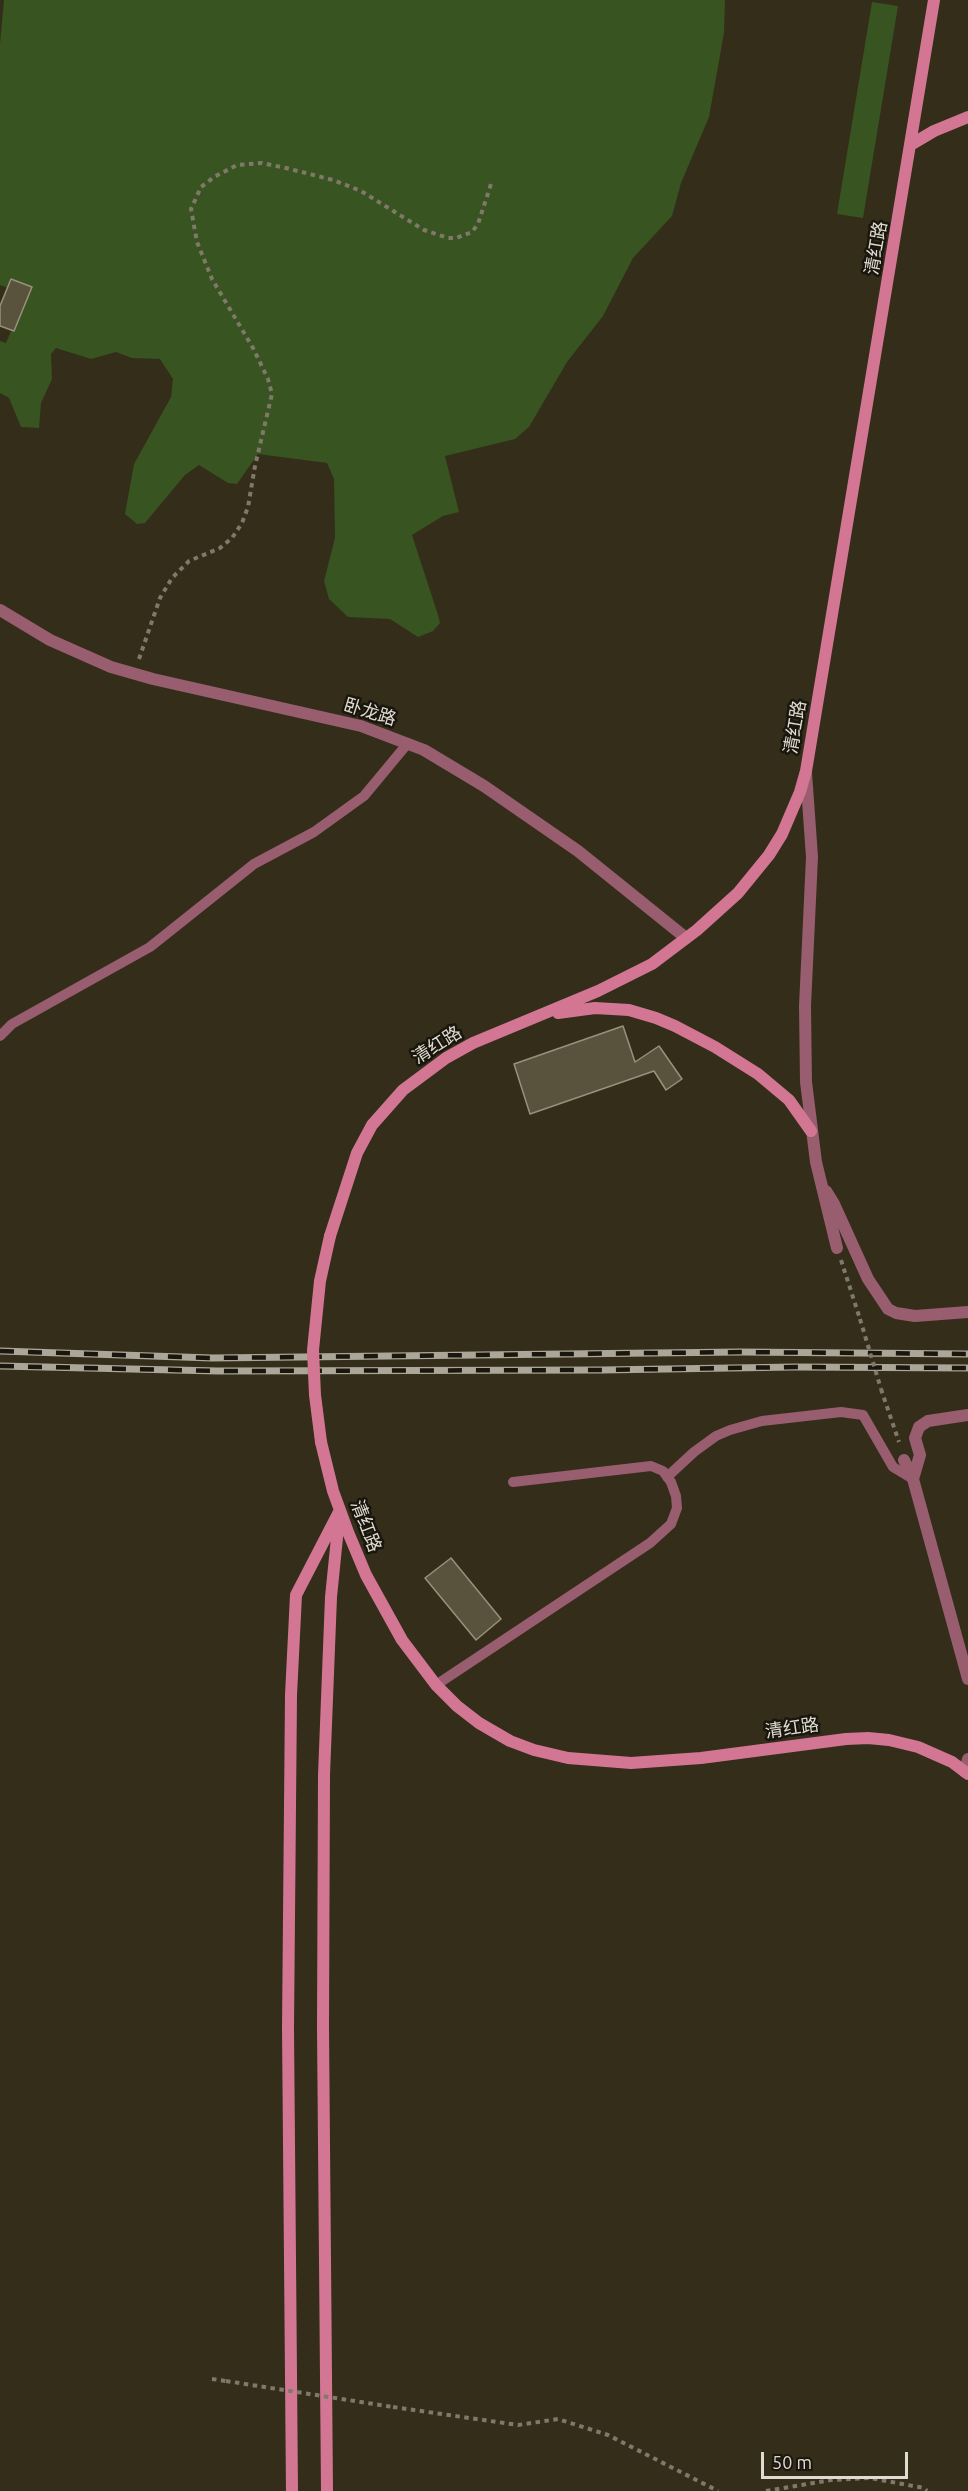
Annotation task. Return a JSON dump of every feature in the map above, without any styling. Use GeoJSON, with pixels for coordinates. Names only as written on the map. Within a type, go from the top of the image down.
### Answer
{"type":"FeatureCollection","features":[{"type":"Feature","properties":{"kind":"main road","name":"清红路"},"geometry":{"type":"LineString","coordinates":[[934,0],[912,144],[806,771],[791,816],[769,855],[738,893],[652,964],[627,978],[473,1043],[420,1076],[387,1107],[372,1125],[357,1153],[330,1236],[320,1281],[313,1350],[315,1395],[321,1442],[340,1510],[366,1575],[389,1619],[415,1659],[436,1685],[457,1706],[494,1732],[534,1750],[595,1762],[660,1762],[868,1738],[918,1747],[967,1768]]}},
{"type":"Feature","properties":{"kind":"main road"},"geometry":{"type":"LineString","coordinates":[[912,144],[934,131],[967,117]]}},
{"type":"Feature","properties":{"kind":"main road"},"geometry":{"type":"LineString","coordinates":[[527,1019],[595,1008],[629,1010],[656,1018],[715,1047],[758,1074],[789,1100],[811,1131]]}},
{"type":"Feature","properties":{"kind":"main road"},"geometry":{"type":"LineString","coordinates":[[292,2491],[288,1995],[291,1695],[296,1595],[340,1510]]}},
{"type":"Feature","properties":{"kind":"main road"},"geometry":{"type":"LineString","coordinates":[[327,2491],[323,2040],[324,1775],[331,1597],[340,1510]]}},
{"type":"Feature","properties":{"kind":"street","name":"卧龙路"},"geometry":{"type":"LineString","coordinates":[[0,610],[75,653],[132,674],[323,716],[361,726],[408,743],[445,762],[531,817],[625,887],[686,938]]}},
{"type":"Feature","properties":{"kind":"street"},"geometry":{"type":"LineString","coordinates":[[806,771],[812,857],[805,1045],[811,1131],[837,1248]]}},
{"type":"Feature","properties":{"kind":"street"},"geometry":{"type":"LineString","coordinates":[[821,1184],[834,1204],[868,1279],[888,1309],[896,1313],[915,1316],[968,1312]]}},
{"type":"Feature","properties":{"kind":"street"},"geometry":{"type":"LineString","coordinates":[[913,1479],[920,1455],[915,1438],[919,1427],[928,1420],[968,1414]]}},
{"type":"Feature","properties":{"kind":"street"},"geometry":{"type":"LineString","coordinates":[[904,1460],[913,1479],[968,1678]]}},
{"type":"Feature","properties":{"kind":"lane"},"geometry":{"type":"LineString","coordinates":[[0,1036],[12,1024],[150,947],[254,864],[314,832],[364,796],[408,743]]}},
{"type":"Feature","properties":{"kind":"lane"},"geometry":{"type":"LineString","coordinates":[[667,1477],[694,1452],[716,1436],[730,1430],[762,1421],[841,1412],[863,1415],[893,1467],[913,1479]]}},
{"type":"Feature","properties":{"kind":"lane"},"geometry":{"type":"LineString","coordinates":[[436,1685],[650,1543],[671,1524],[676,1508],[676,1496],[667,1477],[663,1471],[651,1466],[513,1482]]}},
{"type":"Feature","properties":{"kind":"path"},"geometry":{"type":"LineString","coordinates":[[132,674],[144,649],[160,598],[172,578],[189,561],[220,548],[232,538],[242,523],[248,507],[272,394],[268,379],[253,348],[212,279],[197,242],[191,209],[201,187],[237,165],[262,163],[333,180],[361,191],[424,230],[448,238],[456,238],[472,232],[478,224],[491,184]]}},
{"type":"Feature","properties":{"kind":"path"},"geometry":{"type":"LineString","coordinates":[[837,1248],[904,1460]]}},
{"type":"Feature","properties":{"kind":"path"},"geometry":{"type":"LineString","coordinates":[[212,2379],[518,2425],[558,2419],[608,2435],[718,2491]]}},
{"type":"Feature","properties":{"kind":"path"},"geometry":{"type":"LineString","coordinates":[[766,2491],[831,2480],[870,2478],[924,2488],[927,2491]]}},
{"type":"Feature","properties":{"kind":"green space"},"geometry":{"type":"Polygon","coordinates":[[[4,0],[725,0],[724,33],[709,117],[681,183],[672,216],[633,258],[603,316],[567,362],[529,427],[515,439],[445,456],[459,512],[443,516],[412,535],[440,623],[433,631],[418,637],[390,619],[348,617],[329,599],[324,581],[335,538],[334,479],[327,463],[258,454],[237,484],[228,483],[199,465],[185,475],[145,523],[137,524],[125,514],[134,464],[171,397],[173,379],[160,359],[132,358],[116,352],[91,359],[56,348],[51,354],[52,379],[41,403],[39,428],[21,427],[9,398],[0,393],[0,341],[6,343],[26,295],[0,285],[0,44],[4,0]]]}},
{"type":"Feature","properties":{"kind":"green space"},"geometry":{"type":"Polygon","coordinates":[[[872,2],[898,6],[863,218],[837,214],[872,2]]]}},
{"type":"Feature","properties":{"kind":"building"},"geometry":{"type":"Polygon","coordinates":[[[11,279],[32,287],[14,331],[0,326],[0,306],[11,279]]]}},
{"type":"Feature","properties":{"kind":"building"},"geometry":{"type":"Polygon","coordinates":[[[623,1026],[635,1062],[659,1046],[682,1079],[666,1090],[654,1071],[530,1114],[514,1064],[623,1026]]]}},
{"type":"Feature","properties":{"kind":"building"},"geometry":{"type":"Polygon","coordinates":[[[451,1558],[501,1619],[476,1640],[425,1578],[451,1558]]]}},
{"type":"Feature","properties":{"kind":"railway"},"geometry":{"type":"LineString","coordinates":[[0,1351],[212,1358],[741,1352],[968,1354]]}},
{"type":"Feature","properties":{"kind":"railway"},"geometry":{"type":"LineString","coordinates":[[0,1366],[218,1371],[968,1368]]}}]}
